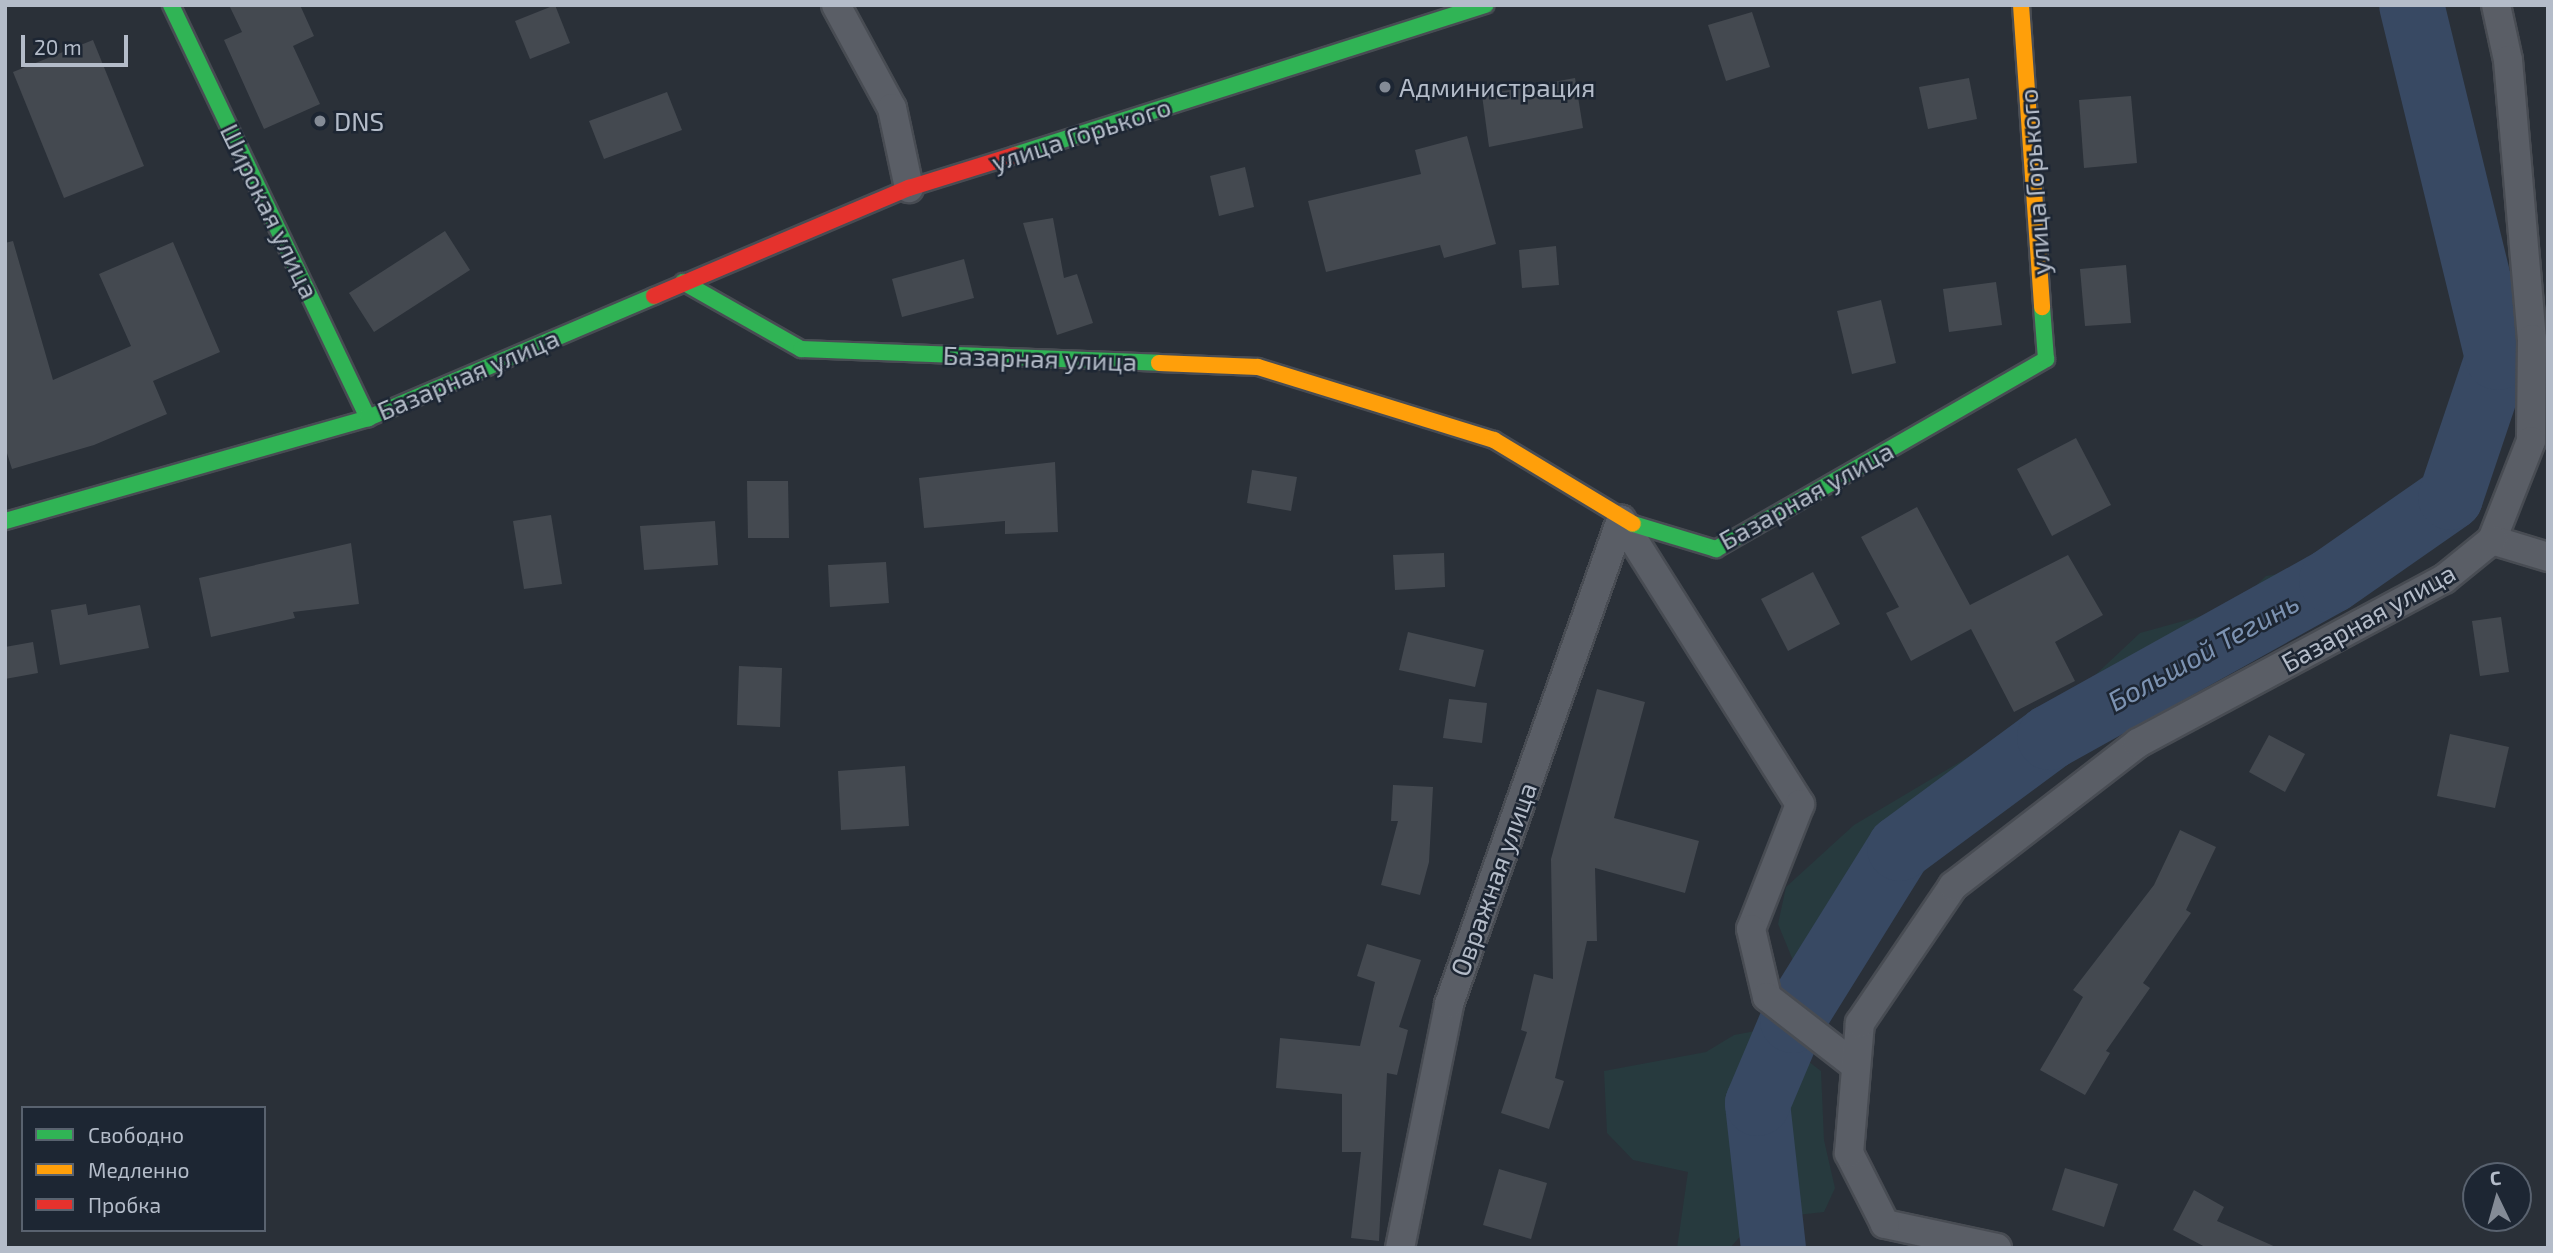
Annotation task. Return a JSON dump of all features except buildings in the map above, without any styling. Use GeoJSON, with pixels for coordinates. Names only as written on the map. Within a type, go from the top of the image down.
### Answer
{"type":"FeatureCollection","features":[{"type":"Feature","properties":{"kind":"street","name":"Широкая улица"},"geometry":{"type":"LineString","coordinates":[[171,5],[368,418]]}},
{"type":"Feature","properties":{"kind":"street"},"geometry":{"type":"LineString","coordinates":[[836,5],[892,108],[909,188]]}},
{"type":"Feature","properties":{"kind":"street","name":"улица Горького"},"geometry":{"type":"LineString","coordinates":[[683,282],[909,188],[1486,5]]}},
{"type":"Feature","properties":{"kind":"street","name":"улица Горького"},"geometry":{"type":"LineString","coordinates":[[2021,5],[2046,359]]}},
{"type":"Feature","properties":{"kind":"street"},"geometry":{"type":"LineString","coordinates":[[2496,5],[2508,60],[2532,339],[2531,441],[2492,540],[2548,557]]}},
{"type":"Feature","properties":{"kind":"street","name":"Базарная улица"},"geometry":{"type":"LineString","coordinates":[[5,521],[368,418],[683,282],[801,349],[1258,366],[1494,440],[1621,520],[1716,550],[2046,359]]}},
{"type":"Feature","properties":{"kind":"street"},"geometry":{"type":"LineString","coordinates":[[1621,520],[1800,804],[1751,929],[1767,997],[1851,1063]]}},
{"type":"Feature","properties":{"kind":"street","name":"Овражная улица"},"geometry":{"type":"LineString","coordinates":[[1400,1248],[1449,1004],[1621,520]]}},
{"type":"Feature","properties":{"kind":"street","name":"Базарная улица"},"geometry":{"type":"LineString","coordinates":[[1997,1248],[1885,1224],[1849,1153],[1851,1063],[1860,1023],[1953,886],[2138,743],[2444,579],[2492,540]]}},
{"type":"Feature","properties":{"kind":"green space"},"geometry":{"type":"Polygon","coordinates":[[[2360,544],[2407,564],[2326,617],[2163,701],[2101,745],[2047,767],[1905,880],[1866,941],[1799,975],[1778,924],[1786,887],[1854,825],[2076,693],[2140,633],[2234,607],[2266,576],[2317,568],[2360,544]]]}},
{"type":"Feature","properties":{"kind":"green space"},"geometry":{"type":"Polygon","coordinates":[[[1766,1029],[1821,1071],[1824,1140],[1835,1188],[1824,1212],[1797,1215],[1781,1190],[1730,1248],[1677,1248],[1688,1172],[1633,1160],[1607,1133],[1604,1071],[1706,1052],[1734,1035],[1766,1029]]]}},
{"type":"Feature","properties":{"kind":"waterway","name":"Большой Тегинь"},"geometry":{"type":"LineString","coordinates":[[1773,1248],[1757,1103],[1792,1020],[1899,848],[2049,737],[2331,580],[2450,497],[2497,357],[2411,5]]}},
{"type":"Feature","properties":{"kind":"traffic: fast"},"geometry":{"type":"LineString","coordinates":[[171,5],[368,418]]}},
{"type":"Feature","properties":{"kind":"traffic: fast"},"geometry":{"type":"LineString","coordinates":[[1015,155],[1486,5]]}},
{"type":"Feature","properties":{"kind":"traffic: fast"},"geometry":{"type":"LineString","coordinates":[[683,282],[801,349],[1159,363]]}},
{"type":"Feature","properties":{"kind":"traffic: fast"},"geometry":{"type":"LineString","coordinates":[[5,521],[368,418],[654,296]]}},
{"type":"Feature","properties":{"kind":"traffic: fast"},"geometry":{"type":"LineString","coordinates":[[1633,524],[1716,549],[2046,359],[2042,307]]}},
{"type":"Feature","properties":{"kind":"traffic: slow"},"geometry":{"type":"LineString","coordinates":[[2021,5],[2042,307]]}},
{"type":"Feature","properties":{"kind":"traffic: slow"},"geometry":{"type":"LineString","coordinates":[[1159,363],[1258,367],[1494,440],[1633,524]]}},
{"type":"Feature","properties":{"kind":"traffic: jam"},"geometry":{"type":"LineString","coordinates":[[654,296],[909,188],[1015,155]]}},
{"type":"Feature","properties":{"kind":"place","name":"Администрация"},"geometry":{"type":"Point","coordinates":[1385,87]}},
{"type":"Feature","properties":{"kind":"place","name":"DNS"},"geometry":{"type":"Point","coordinates":[320,121]}}]}
